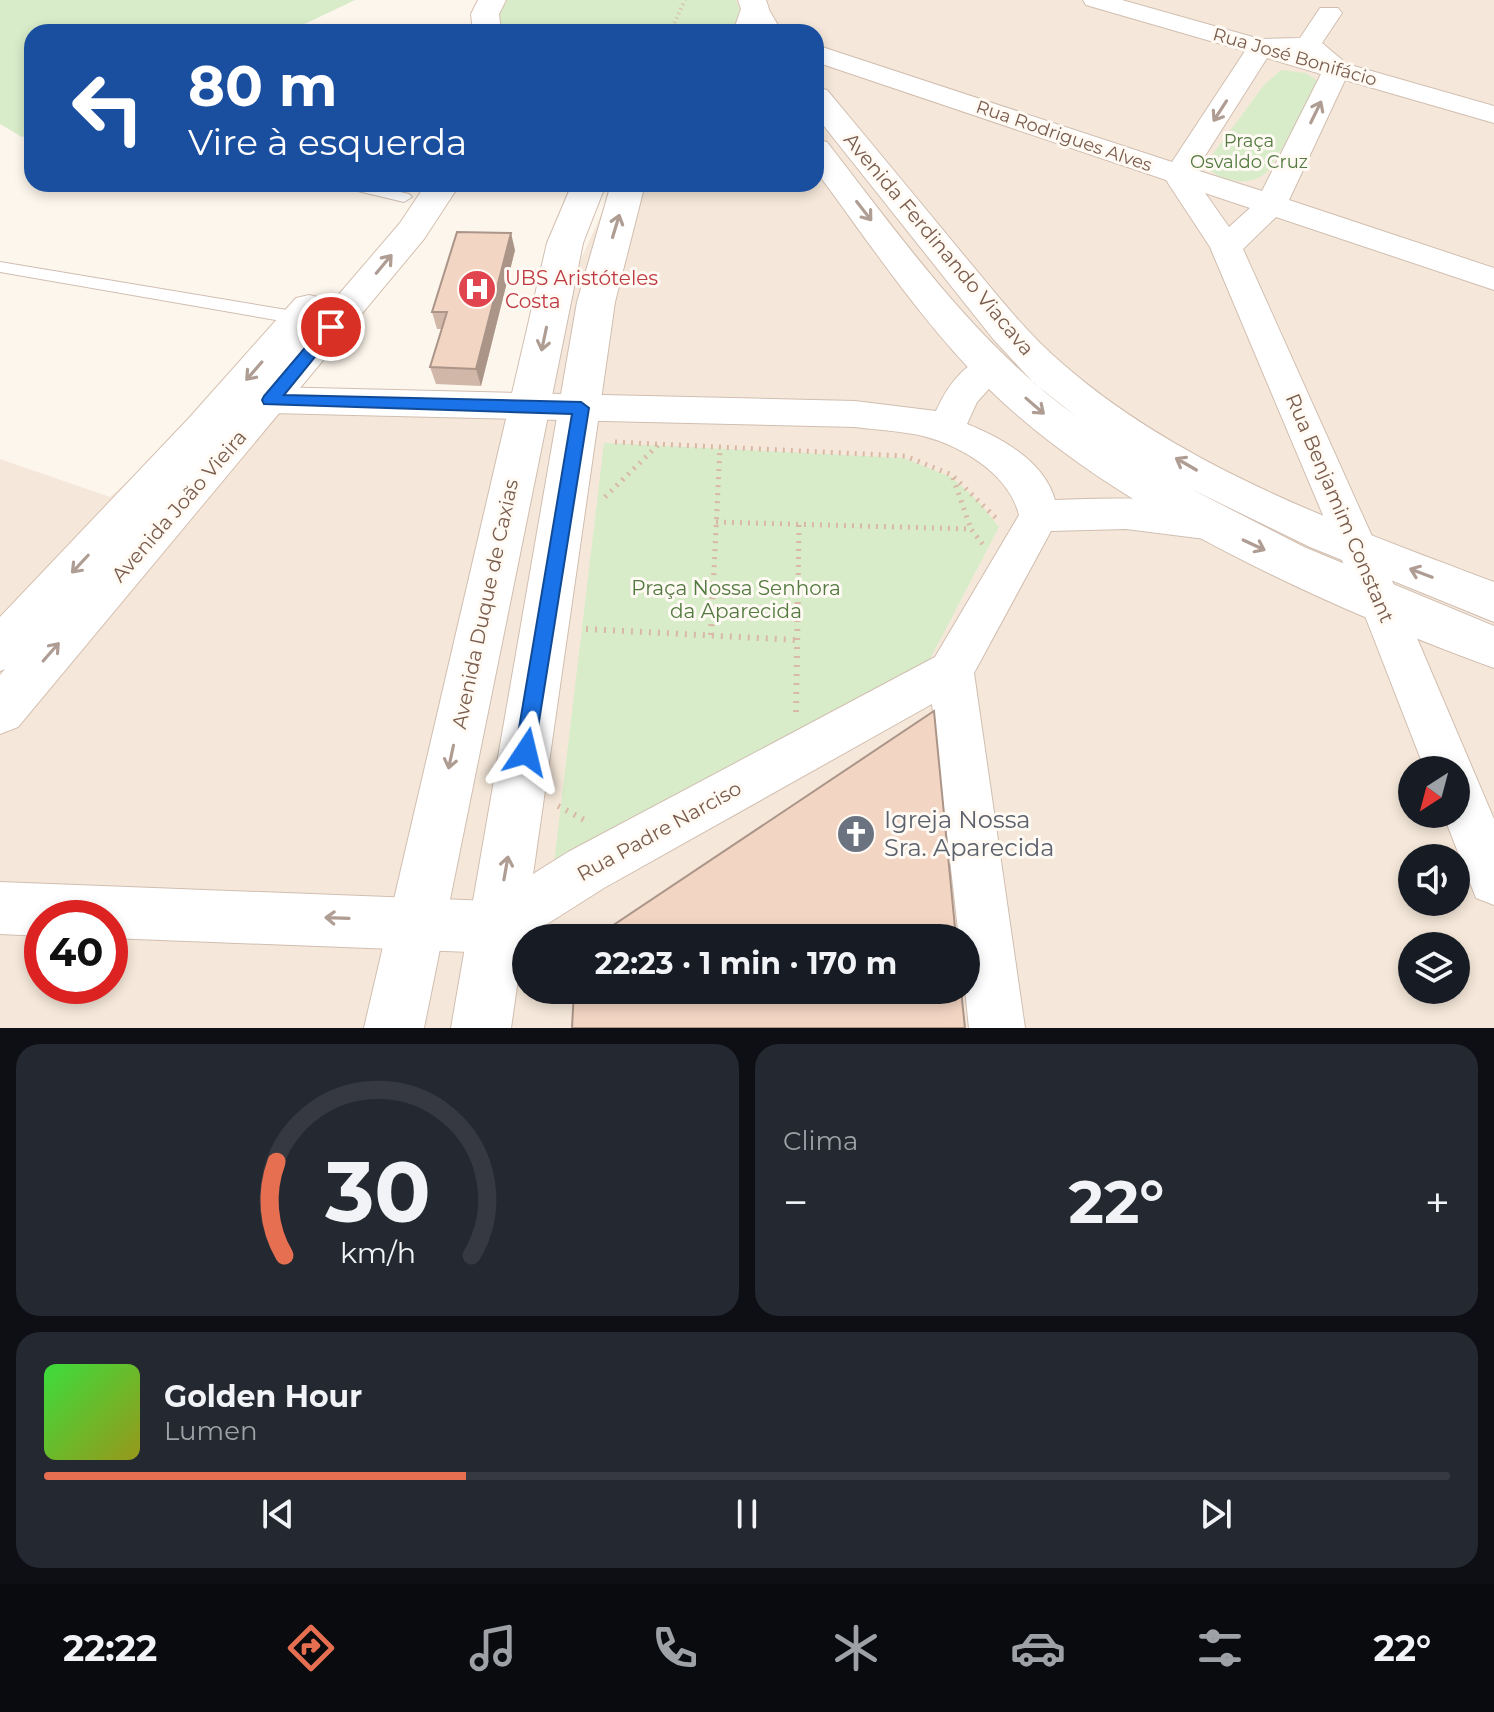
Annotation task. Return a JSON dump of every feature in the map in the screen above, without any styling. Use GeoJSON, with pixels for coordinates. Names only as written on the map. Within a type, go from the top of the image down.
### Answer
{"type":"FeatureCollection","features":[{"type":"Feature","properties":{"kind":"street"},"geometry":{"type":"LineString","coordinates":[[486,24],[485,14],[492,0]]}},
{"type":"Feature","properties":{"kind":"street","name":"Rua José Bonifácio"},"geometry":{"type":"LineString","coordinates":[[1095,0],[1494,115]]}},
{"type":"Feature","properties":{"kind":"street"},"geometry":{"type":"LineString","coordinates":[[1308,45],[1329,13]]}},
{"type":"Feature","properties":{"kind":"street"},"geometry":{"type":"LineString","coordinates":[[1178,175],[1261,47],[1308,45],[1337,69],[1271,205],[1226,247]]}},
{"type":"Feature","properties":{"kind":"street","name":"Rua Rodrigues Alves"},"geometry":{"type":"LineString","coordinates":[[824,56],[1494,279]]}},
{"type":"Feature","properties":{"kind":"street","name":"Avenida Ferdinando Viacava"},"geometry":{"type":"LineString","coordinates":[[824,106],[1014,339],[1062,385],[1132,434],[1220,484],[1358,549],[1494,602]]}},
{"type":"Feature","properties":{"kind":"street","name":"Avenida Ferdinando Viacava"},"geometry":{"type":"LineString","coordinates":[[824,159],[991,367],[1054,423],[1134,478],[1213,524],[1381,603],[1494,647]]}},
{"type":"Feature","properties":{"kind":"street","name":"Rua Benjamim Constant"},"geometry":{"type":"LineString","coordinates":[[1178,175],[1226,247],[1358,549],[1443,756]]}},
{"type":"Feature","properties":{"kind":"street","name":"Avenida João Vieira"},"geometry":{"type":"LineString","coordinates":[[0,650],[204,429],[408,192]]}},
{"type":"Feature","properties":{"kind":"street","name":"Avenida João Vieira"},"geometry":{"type":"LineString","coordinates":[[0,711],[270,400],[412,231],[438,192]]}},
{"type":"Feature","properties":{"kind":"street","name":"Avenida Duque de Caxias"},"geometry":{"type":"LineString","coordinates":[[394,1028],[565,243],[586,192]]}},
{"type":"Feature","properties":{"kind":"street"},"geometry":{"type":"LineString","coordinates":[[481,1028],[496,927],[592,425],[596,302],[626,192]]}},
{"type":"Feature","properties":{"kind":"street"},"geometry":{"type":"LineString","coordinates":[[946,429],[962,395],[991,367]]}},
{"type":"Feature","properties":{"kind":"street"},"geometry":{"type":"LineString","coordinates":[[270,400],[529,408],[592,425],[855,414],[929,423],[946,429],[1009,464],[1033,493],[951,671],[997,1028]]}},
{"type":"Feature","properties":{"kind":"street"},"geometry":{"type":"LineString","coordinates":[[1021,521],[1126,513],[1213,524]]}},
{"type":"Feature","properties":{"kind":"street","name":"Rua Padre Narciso"},"geometry":{"type":"LineString","coordinates":[[496,927],[586,870],[951,671]]}},
{"type":"Feature","properties":{"kind":"street"},"geometry":{"type":"LineString","coordinates":[[1470,821],[1494,880]]}},
{"type":"Feature","properties":{"kind":"street"},"geometry":{"type":"LineString","coordinates":[[0,908],[496,927]]}},
{"type":"Feature","properties":{"kind":"lane"},"geometry":{"type":"LineString","coordinates":[[0,267],[299,318]]}},
{"type":"Feature","properties":{"kind":"path"},"geometry":{"type":"LineString","coordinates":[[674,24],[685,0]]}},
{"type":"Feature","properties":{"kind":"path"},"geometry":{"type":"LineString","coordinates":[[592,425],[658,444],[905,456],[952,475],[979,498],[1021,521]]}},
{"type":"Feature","properties":{"kind":"path"},"geometry":{"type":"LineString","coordinates":[[604,498],[658,444]]}},
{"type":"Feature","properties":{"kind":"path"},"geometry":{"type":"LineString","coordinates":[[711,635],[720,447]]}},
{"type":"Feature","properties":{"kind":"path"},"geometry":{"type":"LineString","coordinates":[[952,475],[971,529],[989,552]]}},
{"type":"Feature","properties":{"kind":"path"},"geometry":{"type":"LineString","coordinates":[[716,522],[971,529]]}},
{"type":"Feature","properties":{"kind":"path"},"geometry":{"type":"LineString","coordinates":[[796,717],[799,525]]}},
{"type":"Feature","properties":{"kind":"path"},"geometry":{"type":"LineString","coordinates":[[579,629],[797,640]]}},
{"type":"Feature","properties":{"kind":"path"},"geometry":{"type":"LineString","coordinates":[[555,820],[558,790]]}},
{"type":"Feature","properties":{"kind":"shaded area"},"geometry":{"type":"Polygon","coordinates":[[[699,0],[1494,0],[1494,1028],[0,1028],[0,459],[110,497],[206,413],[513,409],[611,192],[824,192],[824,24],[688,24],[699,0]]]}},
{"type":"Feature","properties":{"kind":"green space"},"geometry":{"type":"Polygon","coordinates":[[[0,0],[355,0],[305,24],[24,24],[24,137],[0,124],[0,0]]]}},
{"type":"Feature","properties":{"kind":"green space"},"geometry":{"type":"Polygon","coordinates":[[[507,0],[736,0],[740,10],[736,24],[500,24],[499,14],[507,0]]]}},
{"type":"Feature","properties":{"kind":"green space","name":"Praça Osvaldo Cruz"},"geometry":{"type":"Polygon","coordinates":[[[1281,70],[1306,73],[1321,83],[1269,170],[1247,181],[1231,180],[1215,174],[1208,169],[1210,158],[1264,85],[1281,70]]]}},
{"type":"Feature","properties":{"kind":"green space","name":"Praça Nossa Senhora da Aparecida"},"geometry":{"type":"Polygon","coordinates":[[[604,443],[904,458],[951,477],[977,500],[999,527],[928,663],[552,880],[604,443]]]}},
{"type":"Feature","properties":{"kind":"building","name":"UBS Aristóteles Costa"},"geometry":{"type":"Polygon","coordinates":[[[457,232],[511,233],[476,369],[430,367],[447,312],[432,312],[457,232]]]}},
{"type":"Feature","properties":{"kind":"building","name":"Igreja Nossa Sra. Aparecida"},"geometry":{"type":"Polygon","coordinates":[[[934,711],[955,924],[615,924],[934,711]]]}},
{"type":"Feature","properties":{"kind":"building"},"geometry":{"type":"Polygon","coordinates":[[[573,1004],[962,1004],[965,1028],[572,1028],[573,1004]]]}},
{"type":"Feature","properties":{"kind":"place","name":"UBS Aristóteles Costa"},"geometry":{"type":"Point","coordinates":[477,289]}},
{"type":"Feature","properties":{"kind":"place","name":"Igreja Nossa Sra. Aparecida"},"geometry":{"type":"Point","coordinates":[856,834]}},
{"type":"Feature","properties":{"kind":"route"},"geometry":{"type":"LineString","coordinates":[[331,327],[270,400],[581,408],[526,752]]}}]}
